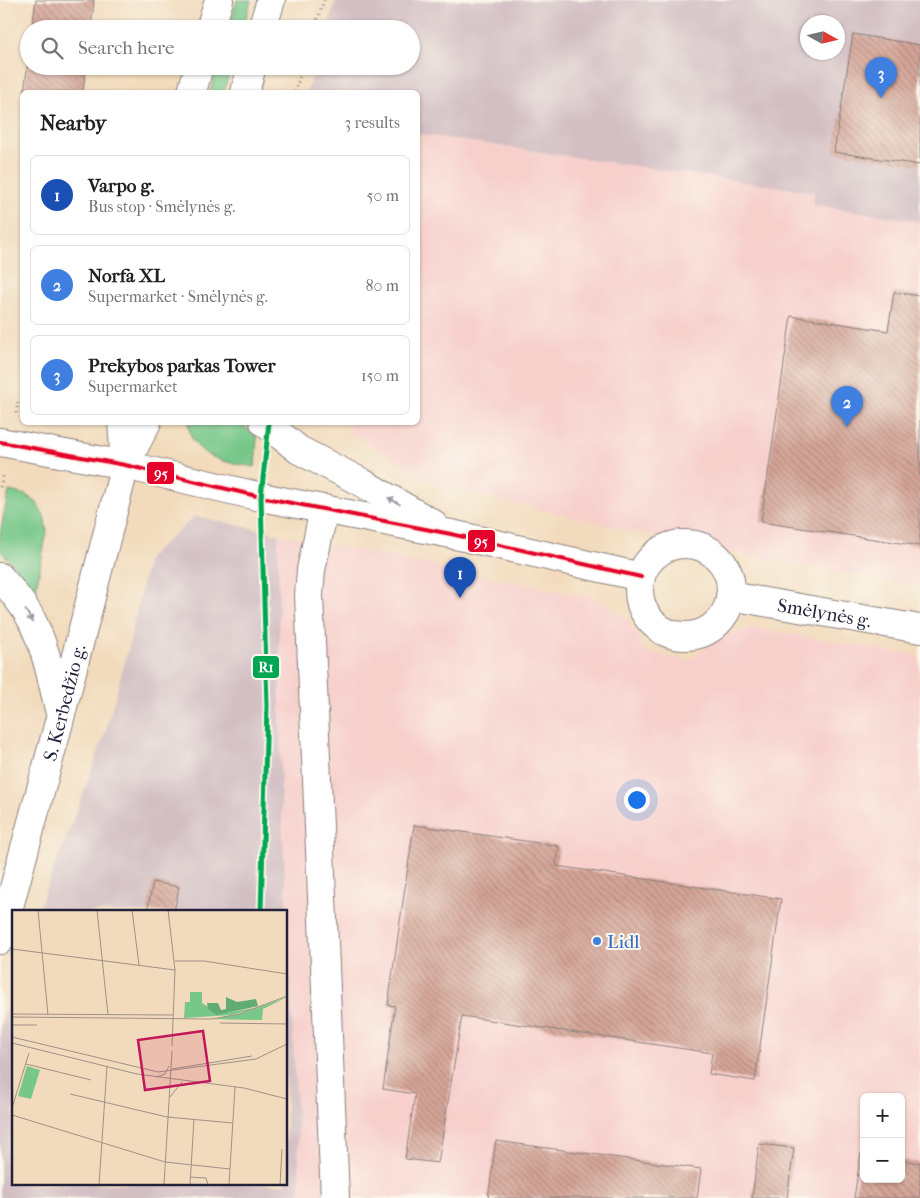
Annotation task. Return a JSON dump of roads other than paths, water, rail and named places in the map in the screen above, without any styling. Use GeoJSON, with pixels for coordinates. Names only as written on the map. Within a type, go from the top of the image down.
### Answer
{"type":"FeatureCollection","features":[{"type":"Feature","properties":{"kind":"main road"},"geometry":{"type":"LineString","coordinates":[[213,20],[219,0]]}},
{"type":"Feature","properties":{"kind":"main road"},"geometry":{"type":"LineString","coordinates":[[265,20],[271,0]]}},
{"type":"Feature","properties":{"kind":"main road"},"geometry":{"type":"LineString","coordinates":[[193,90],[197,75]]}},
{"type":"Feature","properties":{"kind":"main road"},"geometry":{"type":"LineString","coordinates":[[246,90],[250,75]]}},
{"type":"Feature","properties":{"kind":"main road","name":"S. Kerbedžio g."},"geometry":{"type":"LineString","coordinates":[[122,425],[125,465]]}},
{"type":"Feature","properties":{"kind":"main road","name":"S. Kerbedžio g."},"geometry":{"type":"LineString","coordinates":[[0,940],[125,465],[145,425]]}},
{"type":"Feature","properties":{"kind":"main road"},"geometry":{"type":"LineString","coordinates":[[268,425],[299,450],[361,482],[451,534]]}},
{"type":"Feature","properties":{"kind":"main road"},"geometry":{"type":"LineString","coordinates":[[0,442],[125,465],[261,497],[451,534],[641,577]]}},
{"type":"Feature","properties":{"kind":"main road"},"geometry":{"type":"LineString","coordinates":[[324,509],[309,595],[335,1198]]}},
{"type":"Feature","properties":{"kind":"main road"},"geometry":{"type":"LineString","coordinates":[[688,544],[706,550],[720,561],[730,584],[730,596],[726,609],[719,621],[709,630],[696,635],[682,636],[669,634],[657,627],[647,617],[641,605],[639,591],[641,577],[646,566],[654,556],[664,549],[688,544]]}},
{"type":"Feature","properties":{"kind":"main road"},"geometry":{"type":"LineString","coordinates":[[0,577],[16,595],[30,617],[42,643],[60,714]]}},
{"type":"Feature","properties":{"kind":"main road","name":"Smėlynės g."},"geometry":{"type":"LineString","coordinates":[[730,596],[920,629]]}},
{"type":"Feature","properties":{"kind":"place","name":"Prekybos parkas Tower"},"geometry":{"type":"Point","coordinates":[881,98]}},
{"type":"Feature","properties":{"kind":"place","name":"Norfa XL"},"geometry":{"type":"Point","coordinates":[847,427]}},
{"type":"Feature","properties":{"kind":"place","name":"Varpo g."},"geometry":{"type":"Point","coordinates":[460,598]}},
{"type":"Feature","properties":{"kind":"place","name":"Lidl"},"geometry":{"type":"Point","coordinates":[597,941]}}]}
